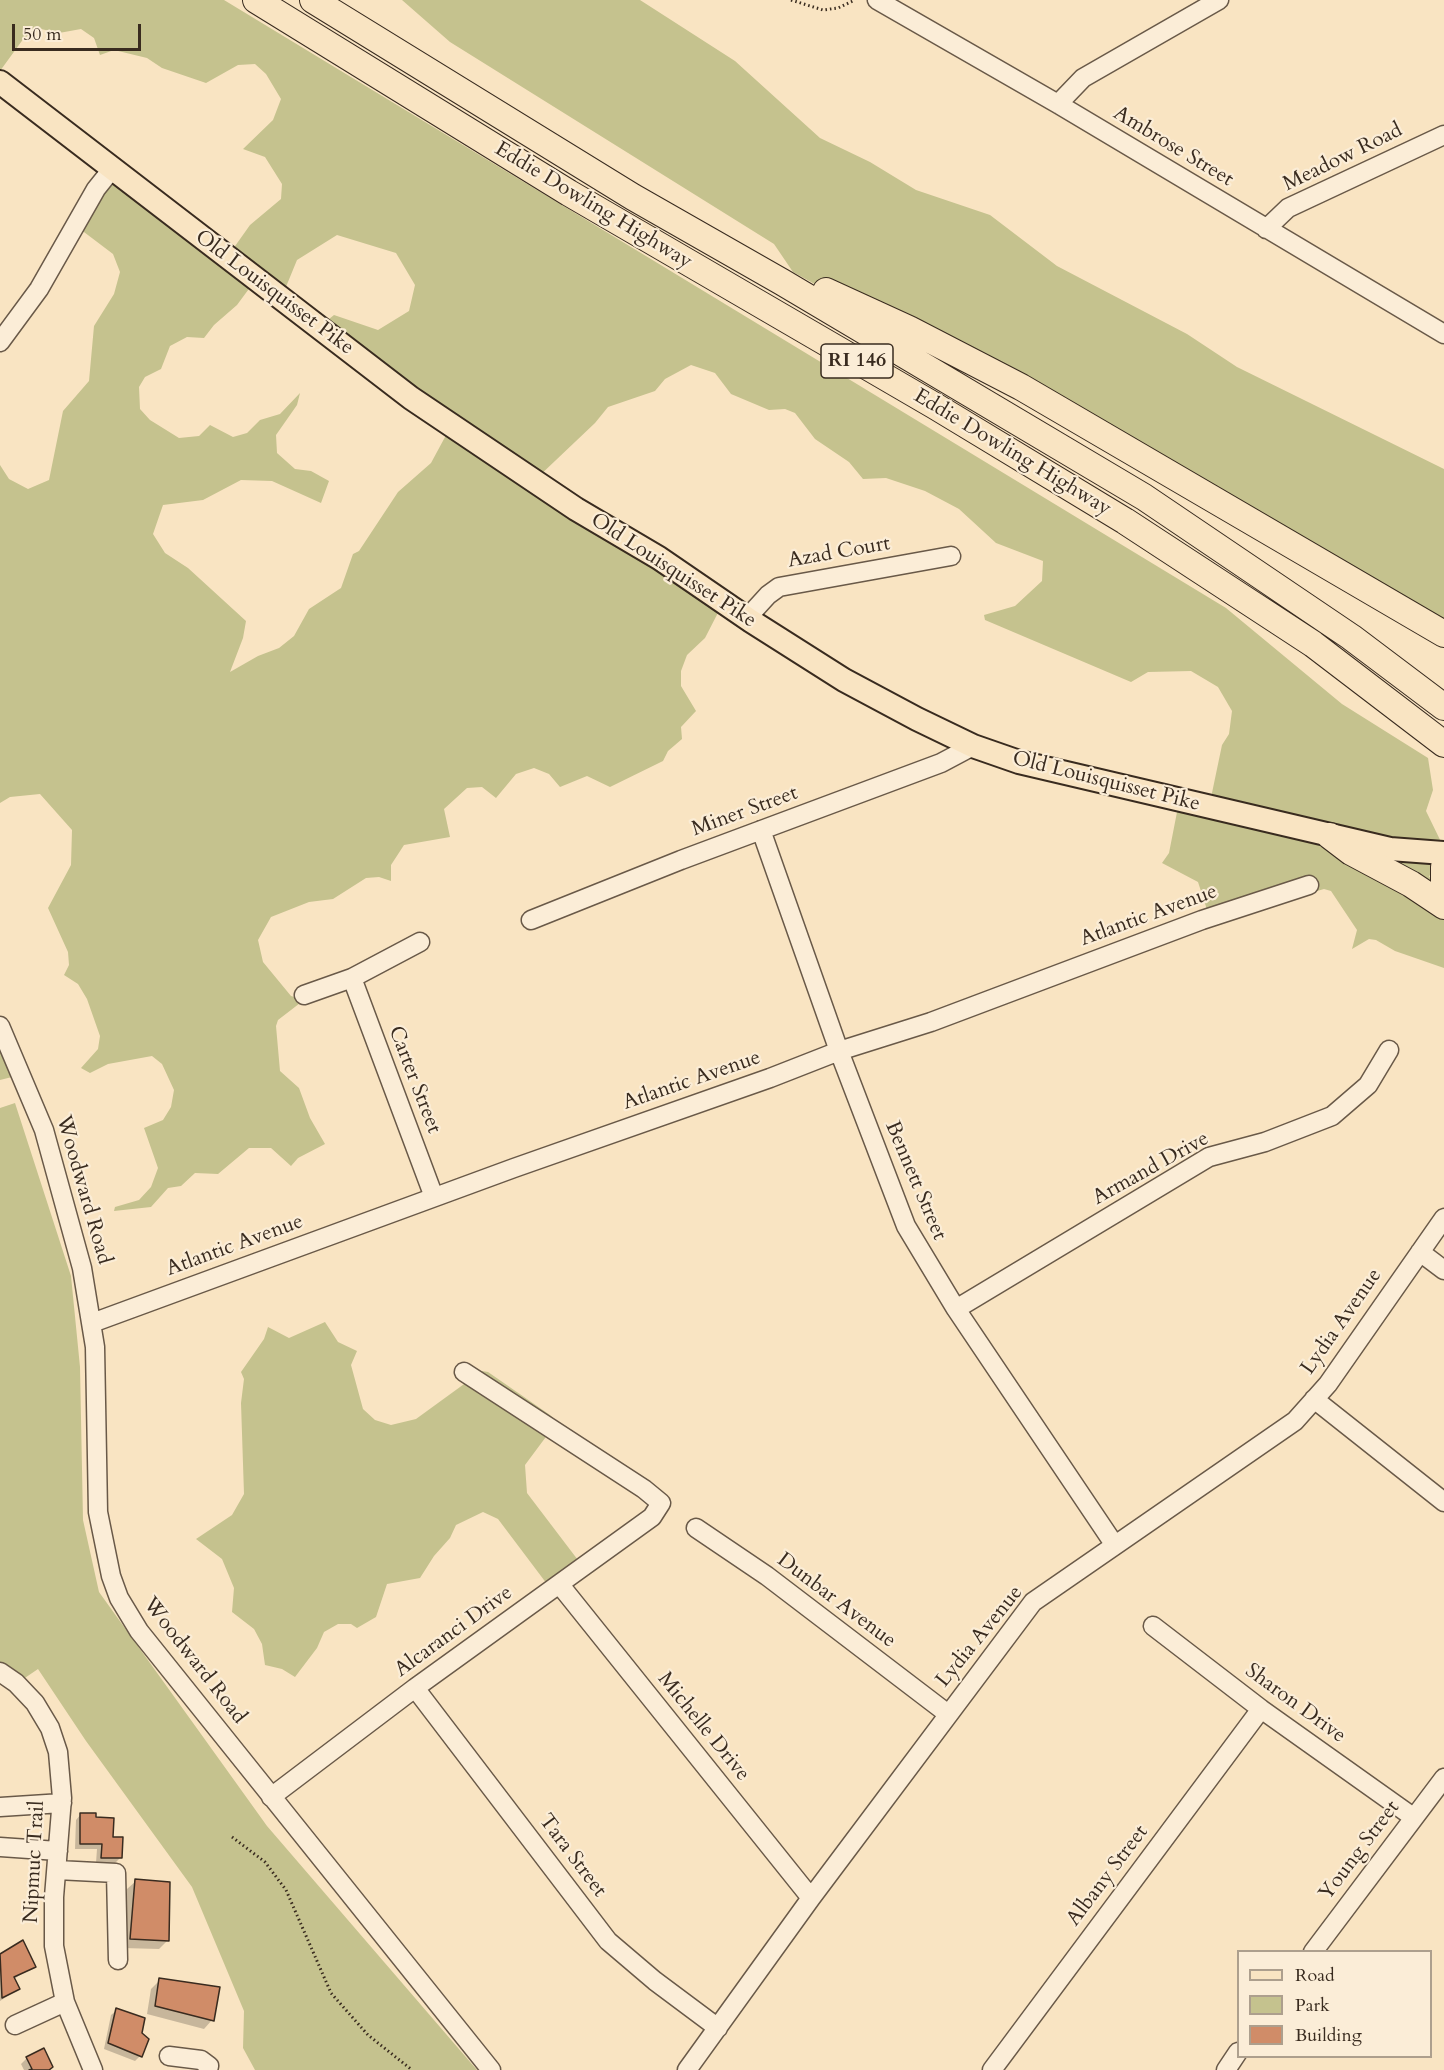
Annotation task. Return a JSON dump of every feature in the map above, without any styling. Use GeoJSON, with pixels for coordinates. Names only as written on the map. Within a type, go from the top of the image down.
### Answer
{"type":"FeatureCollection","features":[{"type":"Feature","properties":{"kind":"highway","name":"Eddie Dowling Highway"},"geometry":{"type":"LineString","coordinates":[[256,0],[568,193],[935,406],[1125,521],[1313,644],[1444,744]]}},
{"type":"Feature","properties":{"kind":"highway","name":"Eddie Dowling Highway"},"geometry":{"type":"LineString","coordinates":[[313,0],[633,197],[782,282],[1144,497],[1352,637],[1444,707]]}},
{"type":"Feature","properties":{"kind":"highway"},"geometry":{"type":"LineString","coordinates":[[633,197],[759,254],[824,290],[898,324],[1021,387],[1444,633]]}},
{"type":"Feature","properties":{"kind":"highway"},"geometry":{"type":"LineString","coordinates":[[1330,836],[1351,852],[1411,884],[1444,906]]}},
{"type":"Feature","properties":{"kind":"highway"},"geometry":{"type":"LineString","coordinates":[[1444,867],[1444,887]]}},
{"type":"Feature","properties":{"kind":"main road","name":"Old Louisquisset Pike"},"geometry":{"type":"LineString","coordinates":[[0,82],[411,398],[576,509],[659,558],[844,680],[973,746],[1019,762],[1390,849],[1444,853]]}},
{"type":"Feature","properties":{"kind":"street","name":"Ambrose Street"},"geometry":{"type":"LineString","coordinates":[[877,0],[1058,104],[1444,334]]}},
{"type":"Feature","properties":{"kind":"street"},"geometry":{"type":"LineString","coordinates":[[1058,104],[1083,78],[1219,0]]}},
{"type":"Feature","properties":{"kind":"street","name":"Meadow Road"},"geometry":{"type":"LineString","coordinates":[[1266,229],[1288,208],[1444,135]]}},
{"type":"Feature","properties":{"kind":"street"},"geometry":{"type":"LineString","coordinates":[[0,342],[39,289],[96,189],[112,169]]}},
{"type":"Feature","properties":{"kind":"street","name":"Azad Court"},"geometry":{"type":"LineString","coordinates":[[747,618],[779,587],[951,556]]}},
{"type":"Feature","properties":{"kind":"street","name":"Miner Street"},"geometry":{"type":"LineString","coordinates":[[531,920],[941,763],[973,746]]}},
{"type":"Feature","properties":{"kind":"street","name":"Bennett Street"},"geometry":{"type":"LineString","coordinates":[[761,830],[839,1051],[906,1226],[956,1310],[1114,1544]]}},
{"type":"Feature","properties":{"kind":"street","name":"Atlantic Avenue"},"geometry":{"type":"LineString","coordinates":[[92,1323],[839,1051],[931,1022],[1106,955],[1309,885]]}},
{"type":"Feature","properties":{"kind":"street"},"geometry":{"type":"LineString","coordinates":[[304,995],[352,978],[420,942]]}},
{"type":"Feature","properties":{"kind":"street","name":"Carter Street"},"geometry":{"type":"LineString","coordinates":[[352,978],[434,1197]]}},
{"type":"Feature","properties":{"kind":"street","name":"Woodward Road"},"geometry":{"type":"LineString","coordinates":[[0,1026],[36,1107],[82,1268],[92,1323],[97,1395],[98,1512],[114,1585],[123,1606],[139,1631],[491,2070]]}},
{"type":"Feature","properties":{"kind":"street","name":"Armand Drive"},"geometry":{"type":"LineString","coordinates":[[956,1310],[1209,1157],[1265,1142],[1332,1116],[1368,1086],[1389,1050]]}},
{"type":"Feature","properties":{"kind":"street","name":"Lydia Avenue"},"geometry":{"type":"LineString","coordinates":[[687,2070],[811,1898],[1034,1602],[1114,1544],[1275,1436],[1295,1420],[1314,1399],[1444,1218]]}},
{"type":"Feature","properties":{"kind":"street"},"geometry":{"type":"LineString","coordinates":[[1420,1252],[1444,1269]]}},
{"type":"Feature","properties":{"kind":"street","name":"Alcaranci Drive"},"geometry":{"type":"LineString","coordinates":[[271,1797],[414,1688],[652,1517],[661,1503],[644,1489],[464,1372]]}},
{"type":"Feature","properties":{"kind":"street"},"geometry":{"type":"LineString","coordinates":[[1314,1399],[1444,1502]]}},
{"type":"Feature","properties":{"kind":"street","name":"Dunbar Avenue"},"geometry":{"type":"LineString","coordinates":[[696,1528],[767,1576],[948,1714]]}},
{"type":"Feature","properties":{"kind":"street","name":"Michelle Drive"},"geometry":{"type":"LineString","coordinates":[[560,1585],[811,1898]]}},
{"type":"Feature","properties":{"kind":"street","name":"Sharon Drive"},"geometry":{"type":"LineString","coordinates":[[1153,1626],[1261,1708],[1413,1817]]}},
{"type":"Feature","properties":{"kind":"street","name":"Nipmuc Trail"},"geometry":{"type":"LineString","coordinates":[[0,1672],[16,1683],[35,1703],[50,1728],[60,1768],[62,1803],[54,1946],[65,2002],[93,2070]]}},
{"type":"Feature","properties":{"kind":"street","name":"Tara Street"},"geometry":{"type":"LineString","coordinates":[[414,1688],[608,1941],[655,1982],[718,2028]]}},
{"type":"Feature","properties":{"kind":"street","name":"Albany Street"},"geometry":{"type":"LineString","coordinates":[[992,2070],[1261,1708]]}},
{"type":"Feature","properties":{"kind":"street","name":"Young Street"},"geometry":{"type":"LineString","coordinates":[[1314,1950],[1444,1778]]}},
{"type":"Feature","properties":{"kind":"street"},"geometry":{"type":"LineString","coordinates":[[0,1807],[62,1803]]}},
{"type":"Feature","properties":{"kind":"street"},"geometry":{"type":"LineString","coordinates":[[0,1847],[58,1851]]}},
{"type":"Feature","properties":{"kind":"street"},"geometry":{"type":"LineString","coordinates":[[57,1870],[116,1873],[118,1960]]}},
{"type":"Feature","properties":{"kind":"street"},"geometry":{"type":"LineString","coordinates":[[15,2025],[65,2002]]}},
{"type":"Feature","properties":{"kind":"street"},"geometry":{"type":"LineString","coordinates":[[1226,2070],[1237,2055]]}},
{"type":"Feature","properties":{"kind":"street"},"geometry":{"type":"LineString","coordinates":[[169,2056],[201,2060],[209,2066],[208,2070]]}},
{"type":"Feature","properties":{"kind":"path"},"geometry":{"type":"LineString","coordinates":[[791,0],[823,10],[838,8],[855,0]]}},
{"type":"Feature","properties":{"kind":"path"},"geometry":{"type":"LineString","coordinates":[[232,1837],[265,1862],[286,1890],[331,1993],[368,2035],[412,2070]]}},
{"type":"Feature","properties":{"kind":"green space"},"geometry":{"type":"Polygon","coordinates":[[[0,0],[224,0],[1226,608],[1342,704],[1428,758],[1433,790],[1426,811],[1444,848],[1444,866],[1429,876],[1444,899],[1444,968],[1395,951],[1376,940],[1369,939],[1352,949],[1357,930],[1331,891],[1324,889],[1211,922],[1198,882],[1162,863],[1169,853],[1178,807],[1208,812],[1222,745],[1229,734],[1232,711],[1218,687],[1191,671],[1148,672],[1131,682],[985,620],[984,615],[1015,606],[1042,581],[1043,561],[996,543],[959,509],[925,491],[886,478],[863,479],[849,462],[815,439],[795,413],[785,409],[769,410],[731,394],[715,373],[691,365],[665,379],[655,391],[608,407],[595,423],[536,479],[723,603],[705,638],[687,655],[681,671],[681,686],[696,711],[681,727],[682,739],[668,751],[663,761],[610,787],[587,776],[560,787],[549,774],[534,768],[516,774],[496,798],[482,787],[467,788],[444,809],[450,837],[404,845],[391,865],[391,881],[379,877],[366,878],[333,899],[309,902],[271,917],[258,940],[263,962],[291,996],[304,1000],[278,1020],[276,1026],[280,1071],[299,1088],[310,1118],[325,1144],[298,1158],[291,1166],[271,1148],[249,1148],[218,1174],[195,1173],[181,1186],[168,1188],[151,1207],[114,1211],[115,1207],[139,1200],[151,1187],[158,1168],[144,1128],[163,1120],[171,1107],[174,1090],[162,1064],[152,1056],[108,1064],[90,1073],[81,1068],[98,1049],[100,1036],[87,999],[78,984],[64,975],[69,965],[68,952],[48,908],[71,865],[72,830],[40,794],[10,797],[0,803],[0,465],[9,479],[28,489],[49,480],[63,411],[89,381],[94,326],[114,294],[120,272],[113,254],[80,229],[108,174],[228,256],[250,225],[281,199],[282,184],[265,157],[243,149],[273,120],[281,99],[266,74],[255,64],[238,65],[206,83],[162,68],[147,58],[114,50],[100,55],[94,38],[81,29],[59,33],[41,29],[24,38],[0,71],[0,0]],[[337,235],[297,260],[281,299],[254,282],[237,305],[214,325],[204,338],[187,337],[170,346],[161,369],[145,377],[139,387],[140,409],[150,420],[179,438],[199,436],[210,425],[233,437],[247,433],[260,420],[280,414],[300,393],[297,405],[276,435],[277,453],[295,469],[311,471],[329,481],[321,503],[272,481],[241,480],[203,500],[163,505],[153,534],[165,553],[188,568],[246,621],[243,638],[230,672],[258,656],[279,648],[294,636],[309,609],[341,588],[353,554],[359,551],[398,492],[431,463],[451,426],[319,327],[334,315],[378,330],[409,311],[415,285],[396,253],[337,235]]]}},
{"type":"Feature","properties":{"kind":"green space"},"geometry":{"type":"Polygon","coordinates":[[[402,0],[640,0],[735,61],[820,138],[870,162],[916,190],[990,215],[1057,266],[1187,334],[1237,367],[1444,469],[1444,633],[793,272],[774,244],[450,42],[402,0]]]}},
{"type":"Feature","properties":{"kind":"green space"},"geometry":{"type":"Polygon","coordinates":[[[0,1021],[20,1075],[0,1080],[0,1021]]]}},
{"type":"Feature","properties":{"kind":"green space"},"geometry":{"type":"Polygon","coordinates":[[[15,1103],[71,1276],[80,1367],[83,1520],[99,1592],[267,1826],[477,2070],[255,2070],[243,2048],[244,2011],[192,1887],[86,1741],[38,1669],[16,1684],[0,1677],[0,1108],[15,1103]]]}},
{"type":"Feature","properties":{"kind":"green space"},"geometry":{"type":"Polygon","coordinates":[[[325,1322],[338,1342],[357,1351],[351,1365],[363,1409],[375,1420],[391,1425],[416,1419],[482,1371],[488,1372],[550,1415],[557,1422],[525,1465],[527,1493],[584,1568],[553,1592],[498,1519],[483,1512],[456,1525],[450,1538],[434,1556],[420,1578],[387,1584],[376,1617],[357,1628],[351,1624],[338,1624],[324,1632],[317,1648],[295,1677],[282,1669],[265,1665],[262,1644],[254,1629],[232,1612],[234,1588],[222,1559],[196,1539],[232,1515],[244,1494],[241,1403],[244,1379],[241,1372],[264,1339],[268,1327],[289,1338],[325,1322]]]}},
{"type":"Feature","properties":{"kind":"building"},"geometry":{"type":"Polygon","coordinates":[[[80,1813],[96,1813],[96,1817],[114,1818],[113,1837],[123,1837],[122,1858],[101,1858],[102,1844],[80,1844],[80,1813]]]}},
{"type":"Feature","properties":{"kind":"building"},"geometry":{"type":"Polygon","coordinates":[[[135,1879],[170,1882],[169,1941],[130,1939],[135,1879]]]}},
{"type":"Feature","properties":{"kind":"building"},"geometry":{"type":"Polygon","coordinates":[[[23,1940],[36,1967],[14,1977],[20,1989],[2,1998],[0,1954],[23,1940]]]}},
{"type":"Feature","properties":{"kind":"building"},"geometry":{"type":"Polygon","coordinates":[[[159,1978],[220,1987],[214,2021],[155,2006],[159,1978]]]}},
{"type":"Feature","properties":{"kind":"building"},"geometry":{"type":"Polygon","coordinates":[[[116,2008],[145,2018],[142,2033],[149,2039],[142,2057],[108,2043],[116,2008]]]}},
{"type":"Feature","properties":{"kind":"building"},"geometry":{"type":"Polygon","coordinates":[[[44,2048],[53,2067],[49,2070],[29,2070],[32,2069],[26,2057],[44,2048]]]}}]}
